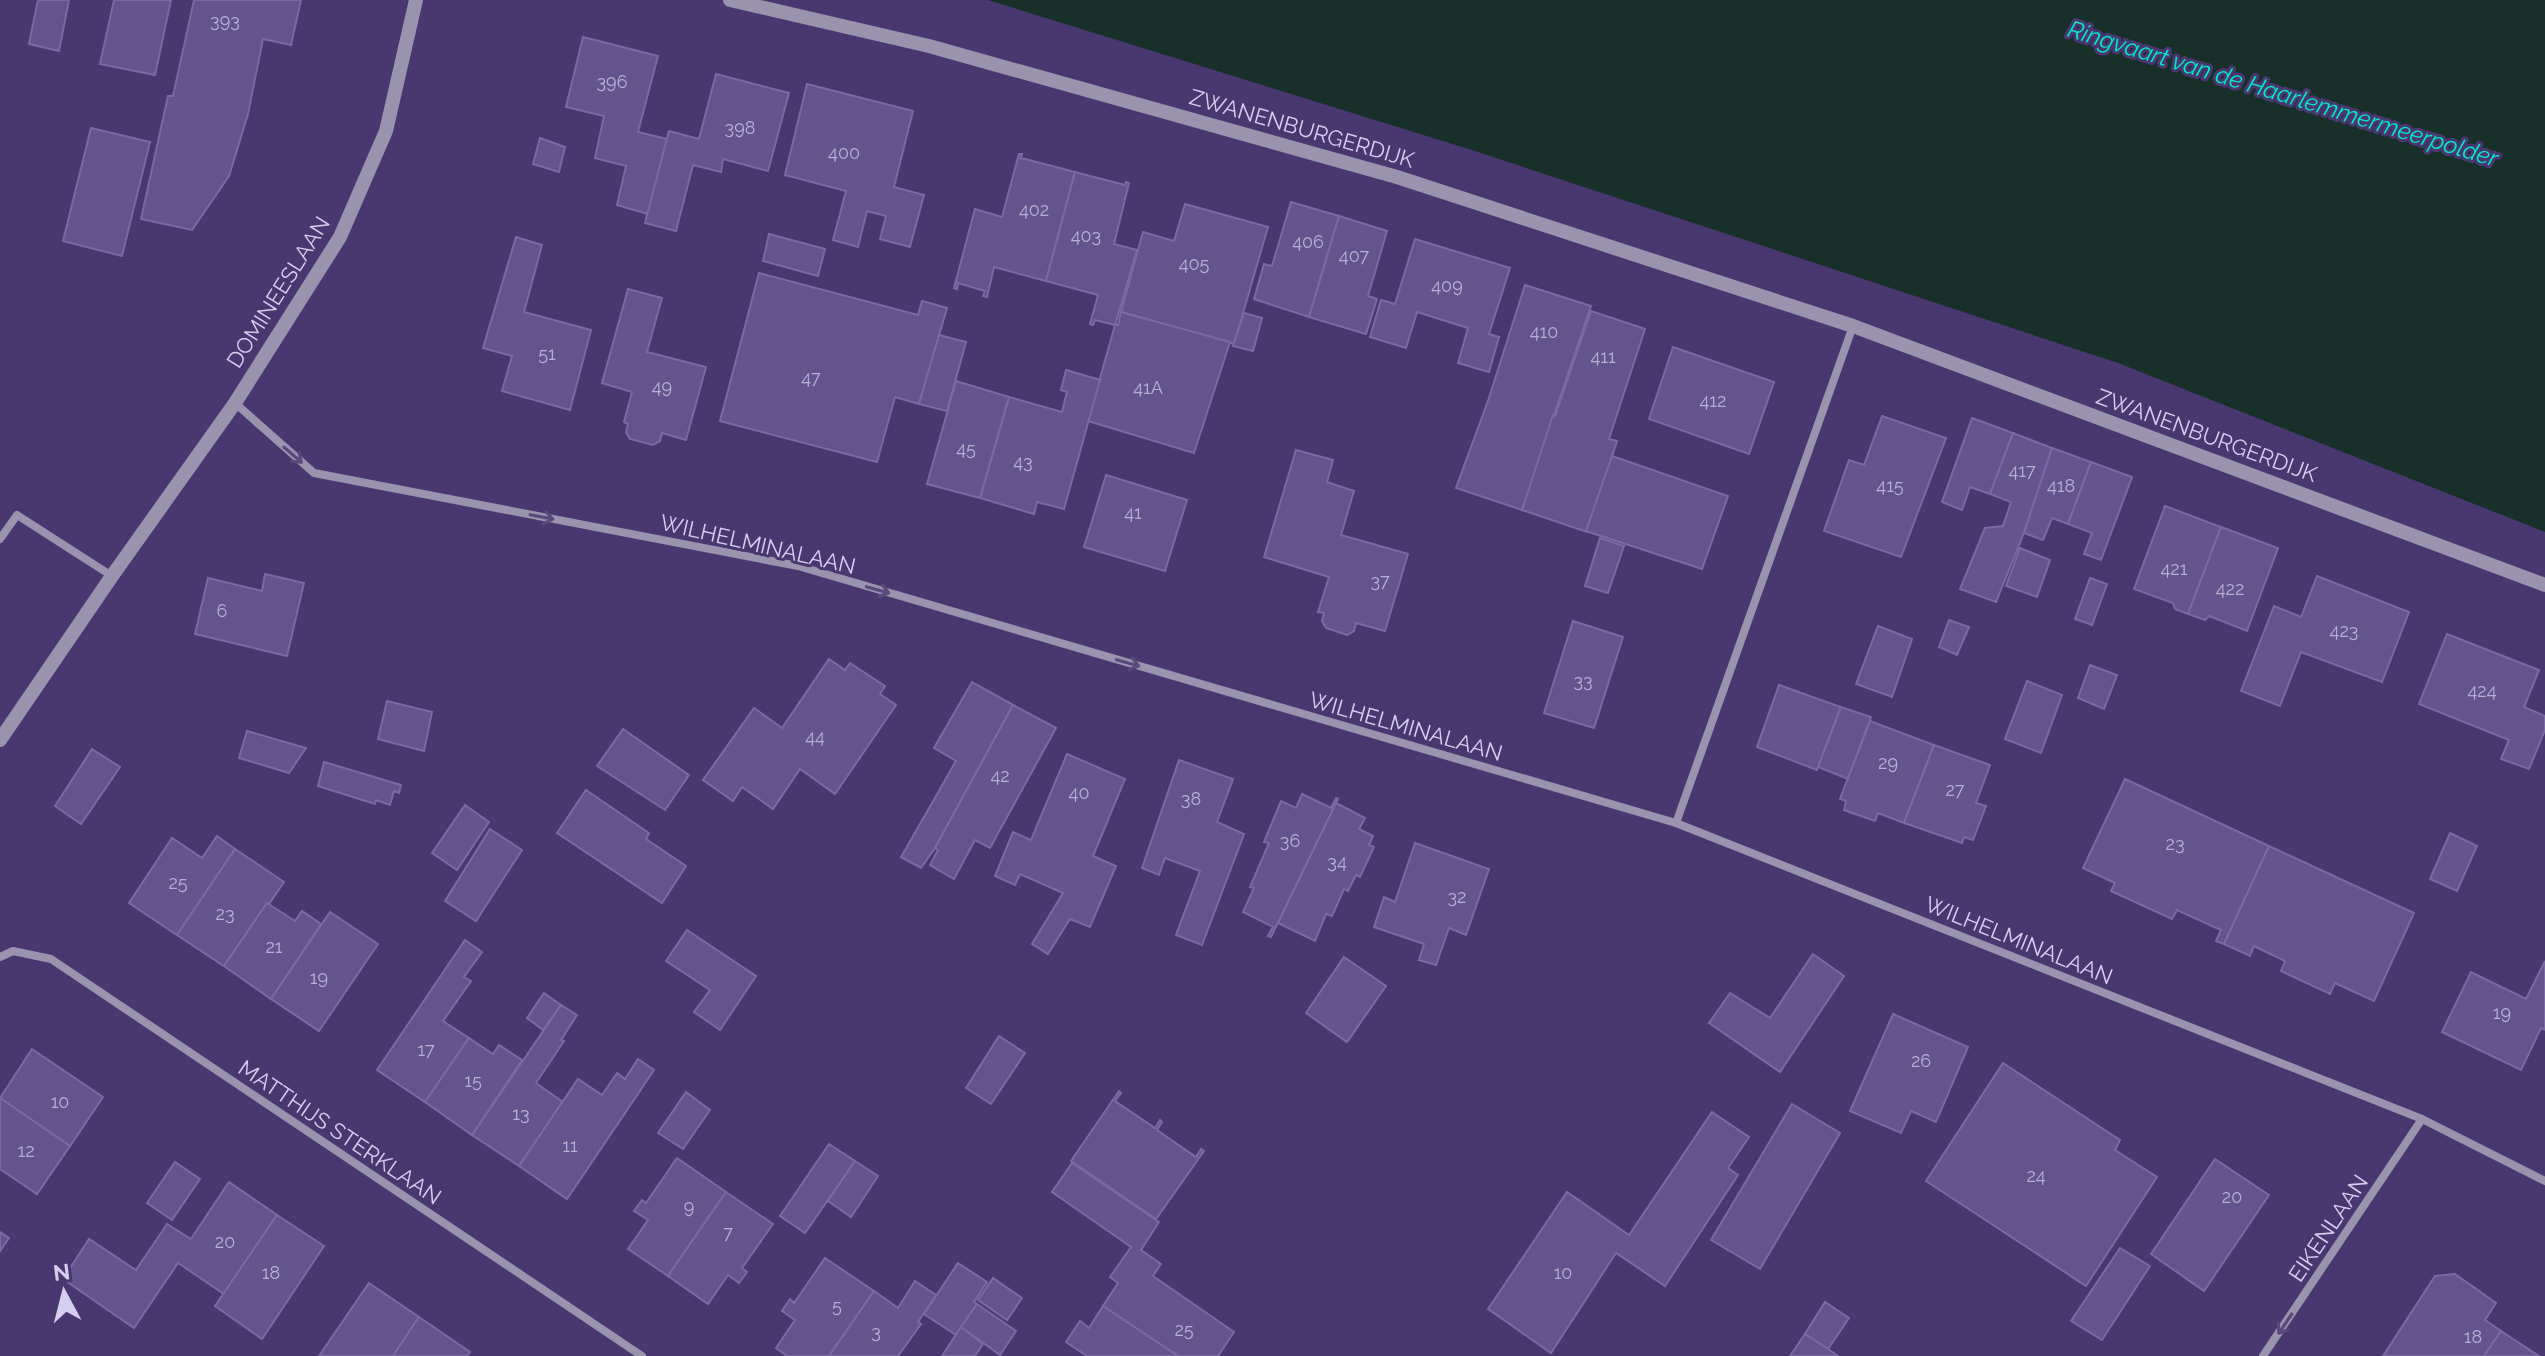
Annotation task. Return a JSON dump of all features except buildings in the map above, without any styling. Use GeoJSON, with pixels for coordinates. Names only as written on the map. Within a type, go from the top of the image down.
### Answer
{"type":"FeatureCollection","features":[{"type":"Feature","properties":{"kind":"street","name":"DOMINEESLAAN"},"geometry":{"type":"LineString","coordinates":[[0,740],[235,403],[340,237],[386,131],[416,0]]}},
{"type":"Feature","properties":{"kind":"street","name":"ZWANENBURGERDIJK"},"geometry":{"type":"LineString","coordinates":[[730,0],[929,46],[1397,177],[1853,326],[2545,585]]}},
{"type":"Feature","properties":{"kind":"street"},"geometry":{"type":"LineString","coordinates":[[1676,823],[1853,326]]}},
{"type":"Feature","properties":{"kind":"street","name":"WILHELMINALAAN"},"geometry":{"type":"LineString","coordinates":[[235,403],[314,473],[798,566],[1676,823],[2422,1119],[2545,1181]]}},
{"type":"Feature","properties":{"kind":"street"},"geometry":{"type":"LineString","coordinates":[[0,539],[17,515],[112,576]]}},
{"type":"Feature","properties":{"kind":"street","name":"MATTHIJS STERKLAAN"},"geometry":{"type":"LineString","coordinates":[[0,957],[13,951],[51,959],[642,1356]]}},
{"type":"Feature","properties":{"kind":"street","name":"EIKENLAAN"},"geometry":{"type":"LineString","coordinates":[[2263,1356],[2422,1119]]}},
{"type":"Feature","properties":{"kind":"water","name":"Ringvaart van de Haarlemmermeerpolder"},"geometry":{"type":"Polygon","coordinates":[[[988,0],[2545,0],[2545,532],[2118,363],[1475,151],[988,0]]]}}]}
